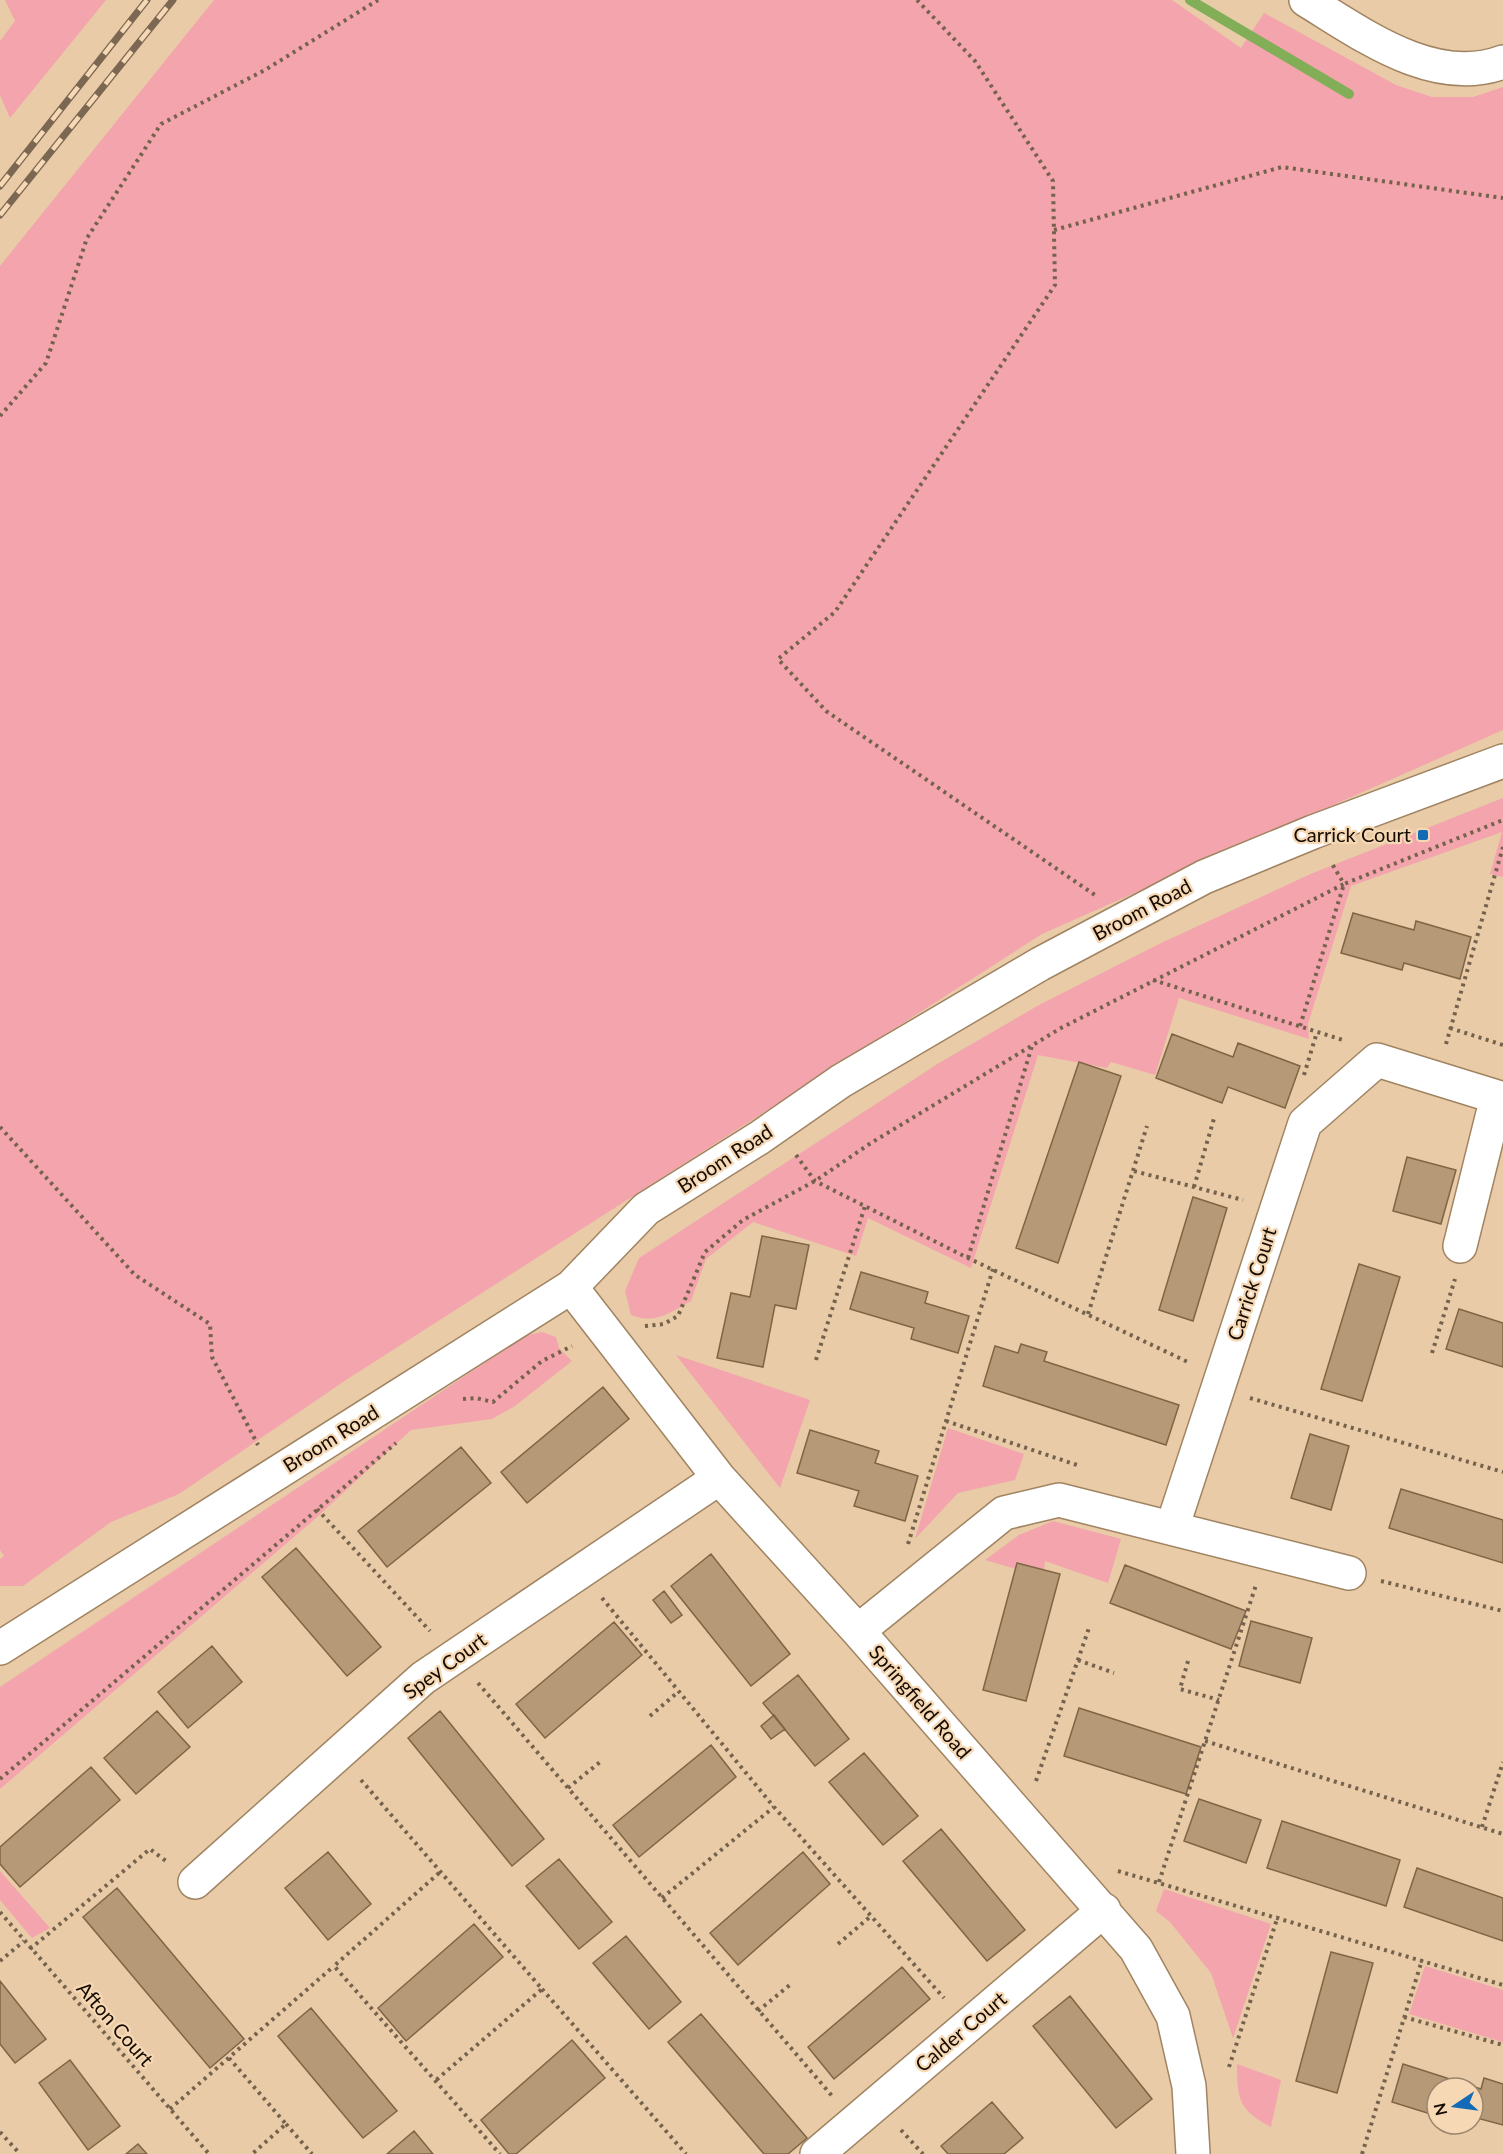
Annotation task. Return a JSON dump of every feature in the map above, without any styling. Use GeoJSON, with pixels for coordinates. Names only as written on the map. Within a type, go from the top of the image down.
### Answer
{"type":"FeatureCollection","features":[{"type":"Feature","properties":{"kind":"street"},"geometry":{"type":"LineString","coordinates":[[1306,0],[1392,52],[1458,69],[1503,62]]}},
{"type":"Feature","properties":{"kind":"street","name":"Broom Road"},"geometry":{"type":"LineString","coordinates":[[0,1648],[570,1287],[646,1209],[759,1138],[841,1081],[1040,964],[1204,877],[1313,832],[1503,761]]}},
{"type":"Feature","properties":{"kind":"street","name":"Carrick Court"},"geometry":{"type":"LineString","coordinates":[[1172,1528],[1305,1123],[1377,1060],[1497,1097],[1460,1246]]}},
{"type":"Feature","properties":{"kind":"street","name":"Springfield Road"},"geometry":{"type":"LineString","coordinates":[[570,1287],[719,1478],[858,1631],[1136,1949],[1173,2016],[1190,2086],[1197,2153]]}},
{"type":"Feature","properties":{"kind":"street","name":"Spey Court"},"geometry":{"type":"LineString","coordinates":[[195,1882],[423,1678],[719,1478]]}},
{"type":"Feature","properties":{"kind":"street"},"geometry":{"type":"LineString","coordinates":[[858,1631],[1004,1513],[1059,1500],[1349,1573]]}},
{"type":"Feature","properties":{"kind":"street","name":"Calder Court"},"geometry":{"type":"LineString","coordinates":[[817,2154],[1104,1910]]}},
{"type":"Feature","properties":{"kind":"path"},"geometry":{"type":"LineString","coordinates":[[0,416],[46,363],[87,238],[160,124],[265,70],[378,0]]}},
{"type":"Feature","properties":{"kind":"path"},"geometry":{"type":"LineString","coordinates":[[917,0],[975,61],[1053,181],[1054,285],[835,612],[778,659],[826,711],[1128,917]]}},
{"type":"Feature","properties":{"kind":"path"},"geometry":{"type":"LineString","coordinates":[[1054,230],[1282,166],[1503,198]]}},
{"type":"Feature","properties":{"kind":"path"},"geometry":{"type":"LineString","coordinates":[[458,1400],[476,1398],[493,1402],[542,1361],[575,1345],[608,1335],[664,1324],[678,1316],[705,1252],[743,1220],[815,1181],[871,1143],[1032,1045],[1152,980],[1344,884],[1503,820]]}},
{"type":"Feature","properties":{"kind":"path"},"geometry":{"type":"LineString","coordinates":[[1300,1026],[1344,884],[1313,832]]}},
{"type":"Feature","properties":{"kind":"path"},"geometry":{"type":"LineString","coordinates":[[1436,1080],[1503,847]]}},
{"type":"Feature","properties":{"kind":"path"},"geometry":{"type":"LineString","coordinates":[[1152,980],[1348,1041]]}},
{"type":"Feature","properties":{"kind":"path"},"geometry":{"type":"LineString","coordinates":[[1450,1028],[1503,1045]]}},
{"type":"Feature","properties":{"kind":"path"},"geometry":{"type":"LineString","coordinates":[[1301,1084],[1317,1032]]}},
{"type":"Feature","properties":{"kind":"path"},"geometry":{"type":"LineString","coordinates":[[968,1258],[1032,1045]]}},
{"type":"Feature","properties":{"kind":"path"},"geometry":{"type":"LineString","coordinates":[[1194,1187],[1215,1115]]}},
{"type":"Feature","properties":{"kind":"path"},"geometry":{"type":"LineString","coordinates":[[1088,1314],[1147,1126]]}},
{"type":"Feature","properties":{"kind":"path"},"geometry":{"type":"LineString","coordinates":[[0,1127],[135,1275],[210,1324],[212,1357],[274,1475]]}},
{"type":"Feature","properties":{"kind":"path"},"geometry":{"type":"LineString","coordinates":[[796,1155],[815,1181],[968,1258],[1206,1370],[1218,1389],[1503,1472]]}},
{"type":"Feature","properties":{"kind":"path"},"geometry":{"type":"LineString","coordinates":[[1134,1171],[1277,1209]]}},
{"type":"Feature","properties":{"kind":"path"},"geometry":{"type":"LineString","coordinates":[[816,1360],[865,1206]]}},
{"type":"Feature","properties":{"kind":"path"},"geometry":{"type":"LineString","coordinates":[[1432,1353],[1459,1265],[1460,1246]]}},
{"type":"Feature","properties":{"kind":"path"},"geometry":{"type":"LineString","coordinates":[[907,1547],[993,1269]]}},
{"type":"Feature","properties":{"kind":"path"},"geometry":{"type":"LineString","coordinates":[[946,1421],[1086,1468]]}},
{"type":"Feature","properties":{"kind":"path"},"geometry":{"type":"LineString","coordinates":[[0,1779],[403,1437]]}},
{"type":"Feature","properties":{"kind":"path"},"geometry":{"type":"LineString","coordinates":[[317,1509],[454,1657],[855,2122]]}},
{"type":"Feature","properties":{"kind":"path"},"geometry":{"type":"LineString","coordinates":[[580,1572],[774,1807],[968,2026]]}},
{"type":"Feature","properties":{"kind":"path"},"geometry":{"type":"LineString","coordinates":[[1349,1573],[1503,1611]]}},
{"type":"Feature","properties":{"kind":"path"},"geometry":{"type":"LineString","coordinates":[[1160,1882],[1257,1581]]}},
{"type":"Feature","properties":{"kind":"path"},"geometry":{"type":"LineString","coordinates":[[1024,1819],[1089,1628]]}},
{"type":"Feature","properties":{"kind":"path"},"geometry":{"type":"LineString","coordinates":[[1078,1660],[1114,1673]]}},
{"type":"Feature","properties":{"kind":"path"},"geometry":{"type":"LineString","coordinates":[[1188,1661],[1179,1689],[1219,1700]]}},
{"type":"Feature","properties":{"kind":"path"},"geometry":{"type":"LineString","coordinates":[[650,1716],[678,1692]]}},
{"type":"Feature","properties":{"kind":"path"},"geometry":{"type":"LineString","coordinates":[[1206,1741],[1503,1834]]}},
{"type":"Feature","properties":{"kind":"path"},"geometry":{"type":"LineString","coordinates":[[568,1788],[600,1762]]}},
{"type":"Feature","properties":{"kind":"path"},"geometry":{"type":"LineString","coordinates":[[1482,1827],[1503,1762]]}},
{"type":"Feature","properties":{"kind":"path"},"geometry":{"type":"LineString","coordinates":[[359,1777],[439,1873],[686,2154]]}},
{"type":"Feature","properties":{"kind":"path"},"geometry":{"type":"LineString","coordinates":[[662,1898],[774,1807]]}},
{"type":"Feature","properties":{"kind":"path"},"geometry":{"type":"LineString","coordinates":[[30,1949],[150,1849],[195,1882]]}},
{"type":"Feature","properties":{"kind":"path"},"geometry":{"type":"LineString","coordinates":[[1118,1871],[1278,1916],[1503,1985]]}},
{"type":"Feature","properties":{"kind":"path"},"geometry":{"type":"LineString","coordinates":[[170,2109],[439,1873]]}},
{"type":"Feature","properties":{"kind":"path","name":"Afton Court"},"geometry":{"type":"LineString","coordinates":[[0,1912],[209,2154]]}},
{"type":"Feature","properties":{"kind":"path"},"geometry":{"type":"LineString","coordinates":[[838,1944],[871,1916]]}},
{"type":"Feature","properties":{"kind":"path"},"geometry":{"type":"LineString","coordinates":[[1229,2067],[1278,1916]]}},
{"type":"Feature","properties":{"kind":"path"},"geometry":{"type":"LineString","coordinates":[[0,1960],[24,1941]]}},
{"type":"Feature","properties":{"kind":"path"},"geometry":{"type":"LineString","coordinates":[[1362,2154],[1422,1960]]}},
{"type":"Feature","properties":{"kind":"path"},"geometry":{"type":"LineString","coordinates":[[334,1966],[500,2154]]}},
{"type":"Feature","properties":{"kind":"path"},"geometry":{"type":"LineString","coordinates":[[758,2010],[791,1984]]}},
{"type":"Feature","properties":{"kind":"path"},"geometry":{"type":"LineString","coordinates":[[435,2080],[542,1989]]}},
{"type":"Feature","properties":{"kind":"path"},"geometry":{"type":"LineString","coordinates":[[1404,2017],[1503,2045]]}},
{"type":"Feature","properties":{"kind":"path"},"geometry":{"type":"LineString","coordinates":[[229,2058],[312,2154]]}},
{"type":"Feature","properties":{"kind":"path"},"geometry":{"type":"LineString","coordinates":[[252,2154],[285,2124]]}},
{"type":"Feature","properties":{"kind":"path"},"geometry":{"type":"LineString","coordinates":[[0,2132],[20,2154]]}},
{"type":"Feature","properties":{"kind":"shaded area"},"geometry":{"type":"Polygon","coordinates":[[[5,0],[106,0],[10,118],[0,95],[0,41],[15,21],[5,0]]]}},
{"type":"Feature","properties":{"kind":"shaded area"},"geometry":{"type":"Polygon","coordinates":[[[214,0],[1172,0],[1241,48],[1264,13],[1396,85],[1432,97],[1473,97],[1503,87],[1503,730],[1042,934],[346,1380],[179,1494],[111,1522],[23,1586],[0,1586],[0,1559],[4,1556],[0,1550],[0,266],[214,0]]]}},
{"type":"Feature","properties":{"kind":"shaded area"},"geometry":{"type":"Polygon","coordinates":[[[1503,798],[1503,877],[1490,874],[1502,832],[1351,886],[1308,1024],[1309,1039],[1179,998],[1155,1075],[1111,1062],[1107,1068],[1038,1055],[971,1268],[868,1218],[856,1256],[753,1222],[706,1259],[691,1301],[670,1313],[655,1318],[640,1318],[631,1315],[625,1291],[639,1258],[939,1063],[1039,1005],[1159,944],[1313,873],[1503,798]]]}},
{"type":"Feature","properties":{"kind":"shaded area"},"geometry":{"type":"Polygon","coordinates":[[[542,1332],[556,1337],[559,1348],[572,1361],[515,1406],[492,1419],[411,1430],[316,1518],[0,1789],[0,1687],[514,1343],[528,1335],[542,1332]]]}},
{"type":"Feature","properties":{"kind":"shaded area"},"geometry":{"type":"Polygon","coordinates":[[[676,1355],[810,1400],[780,1488],[676,1355]]]}},
{"type":"Feature","properties":{"kind":"shaded area"},"geometry":{"type":"Polygon","coordinates":[[[948,1428],[1024,1454],[1015,1480],[958,1493],[915,1539],[948,1428]]]}},
{"type":"Feature","properties":{"kind":"shaded area"},"geometry":{"type":"Polygon","coordinates":[[[1053,1521],[1121,1539],[1108,1583],[1045,1561],[1044,1570],[1018,1563],[1016,1569],[985,1560],[1019,1535],[1053,1521]]]}},
{"type":"Feature","properties":{"kind":"shaded area"},"geometry":{"type":"Polygon","coordinates":[[[0,1871],[50,1928],[32,1938],[0,1900],[0,1871]]]}},
{"type":"Feature","properties":{"kind":"shaded area"},"geometry":{"type":"Polygon","coordinates":[[[1164,1889],[1271,1924],[1233,2038],[1211,1973],[1170,1922],[1156,1911],[1164,1889]]]}},
{"type":"Feature","properties":{"kind":"shaded area"},"geometry":{"type":"Polygon","coordinates":[[[1425,1966],[1503,1990],[1503,2042],[1409,2014],[1425,1966]]]}},
{"type":"Feature","properties":{"kind":"shaded area"},"geometry":{"type":"Polygon","coordinates":[[[1237,2064],[1281,2080],[1271,2127],[1252,2115],[1242,2103],[1239,2095],[1237,2064]]]}},
{"type":"Feature","properties":{"kind":"building"},"geometry":{"type":"Polygon","coordinates":[[[1353,913],[1414,930],[1416,921],[1471,937],[1460,979],[1404,963],[1402,970],[1341,953],[1353,913]]]}},
{"type":"Feature","properties":{"kind":"building"},"geometry":{"type":"Polygon","coordinates":[[[1172,1034],[1233,1057],[1238,1043],[1300,1066],[1285,1108],[1228,1087],[1222,1103],[1156,1078],[1172,1034]]]}},
{"type":"Feature","properties":{"kind":"building"},"geometry":{"type":"Polygon","coordinates":[[[1079,1062],[1121,1076],[1058,1263],[1016,1248],[1079,1062]]]}},
{"type":"Feature","properties":{"kind":"building"},"geometry":{"type":"Polygon","coordinates":[[[1407,1157],[1456,1170],[1441,1224],[1393,1211],[1407,1157]]]}},
{"type":"Feature","properties":{"kind":"building"},"geometry":{"type":"Polygon","coordinates":[[[1193,1197],[1227,1208],[1193,1321],[1159,1310],[1193,1197]]]}},
{"type":"Feature","properties":{"kind":"building"},"geometry":{"type":"Polygon","coordinates":[[[762,1236],[809,1245],[796,1309],[775,1305],[763,1367],[717,1358],[731,1293],[750,1297],[762,1236]]]}},
{"type":"Feature","properties":{"kind":"building"},"geometry":{"type":"Polygon","coordinates":[[[1359,1264],[1400,1277],[1362,1401],[1321,1389],[1359,1264]]]}},
{"type":"Feature","properties":{"kind":"building"},"geometry":{"type":"Polygon","coordinates":[[[861,1272],[928,1292],[925,1303],[969,1316],[958,1353],[911,1339],[914,1328],[850,1309],[861,1272]]]}},
{"type":"Feature","properties":{"kind":"building"},"geometry":{"type":"Polygon","coordinates":[[[1459,1309],[1503,1323],[1503,1367],[1446,1349],[1459,1309]]]}},
{"type":"Feature","properties":{"kind":"building"},"geometry":{"type":"Polygon","coordinates":[[[1021,1344],[1047,1352],[1044,1361],[1179,1405],[1166,1445],[983,1386],[995,1346],[1018,1353],[1021,1344]]]}},
{"type":"Feature","properties":{"kind":"building"},"geometry":{"type":"Polygon","coordinates":[[[603,1387],[629,1419],[527,1503],[501,1472],[603,1387]]]}},
{"type":"Feature","properties":{"kind":"building"},"geometry":{"type":"Polygon","coordinates":[[[810,1430],[879,1451],[875,1463],[918,1476],[905,1521],[854,1506],[859,1491],[797,1473],[810,1430]]]}},
{"type":"Feature","properties":{"kind":"building"},"geometry":{"type":"Polygon","coordinates":[[[1310,1434],[1349,1446],[1331,1510],[1291,1498],[1310,1434]]]}},
{"type":"Feature","properties":{"kind":"building"},"geometry":{"type":"Polygon","coordinates":[[[461,1447],[491,1483],[387,1567],[358,1531],[461,1447]]]}},
{"type":"Feature","properties":{"kind":"building"},"geometry":{"type":"Polygon","coordinates":[[[1401,1489],[1503,1520],[1503,1563],[1389,1528],[1401,1489]]]}},
{"type":"Feature","properties":{"kind":"building"},"geometry":{"type":"Polygon","coordinates":[[[296,1548],[381,1647],[347,1676],[262,1577],[296,1548]]]}},
{"type":"Feature","properties":{"kind":"building"},"geometry":{"type":"Polygon","coordinates":[[[711,1554],[790,1654],[751,1686],[671,1586],[711,1554]]]}},
{"type":"Feature","properties":{"kind":"building"},"geometry":{"type":"Polygon","coordinates":[[[1017,1563],[1060,1574],[1026,1701],[983,1690],[1017,1563]]]}},
{"type":"Feature","properties":{"kind":"building"},"geometry":{"type":"Polygon","coordinates":[[[1125,1565],[1246,1611],[1231,1649],[1110,1603],[1125,1565]]]}},
{"type":"Feature","properties":{"kind":"building"},"geometry":{"type":"Polygon","coordinates":[[[664,1591],[682,1615],[671,1623],[653,1600],[664,1591]]]}},
{"type":"Feature","properties":{"kind":"building"},"geometry":{"type":"Polygon","coordinates":[[[1251,1621],[1312,1638],[1300,1683],[1239,1666],[1251,1621]]]}},
{"type":"Feature","properties":{"kind":"building"},"geometry":{"type":"Polygon","coordinates":[[[614,1622],[642,1655],[545,1738],[516,1704],[614,1622]]]}},
{"type":"Feature","properties":{"kind":"building"},"geometry":{"type":"Polygon","coordinates":[[[212,1646],[242,1682],[188,1728],[158,1692],[212,1646]]]}},
{"type":"Feature","properties":{"kind":"building"},"geometry":{"type":"Polygon","coordinates":[[[798,1675],[849,1739],[815,1766],[763,1703],[798,1675]]]}},
{"type":"Feature","properties":{"kind":"building"},"geometry":{"type":"Polygon","coordinates":[[[1079,1708],[1201,1747],[1186,1794],[1064,1756],[1079,1708]]]}},
{"type":"Feature","properties":{"kind":"building"},"geometry":{"type":"Polygon","coordinates":[[[157,1711],[190,1747],[136,1794],[104,1758],[157,1711]]]}},
{"type":"Feature","properties":{"kind":"building"},"geometry":{"type":"Polygon","coordinates":[[[440,1711],[544,1839],[512,1866],[408,1738],[440,1711]]]}},
{"type":"Feature","properties":{"kind":"building"},"geometry":{"type":"Polygon","coordinates":[[[774,1715],[785,1729],[771,1739],[761,1726],[774,1715]]]}},
{"type":"Feature","properties":{"kind":"building"},"geometry":{"type":"Polygon","coordinates":[[[711,1745],[736,1777],[639,1857],[613,1825],[711,1745]]]}},
{"type":"Feature","properties":{"kind":"building"},"geometry":{"type":"Polygon","coordinates":[[[864,1753],[918,1816],[883,1845],[829,1782],[864,1753]]]}},
{"type":"Feature","properties":{"kind":"building"},"geometry":{"type":"Polygon","coordinates":[[[91,1767],[120,1800],[20,1887],[0,1864],[0,1847],[91,1767]]]}},
{"type":"Feature","properties":{"kind":"building"},"geometry":{"type":"Polygon","coordinates":[[[1199,1799],[1261,1820],[1246,1863],[1184,1841],[1199,1799]]]}},
{"type":"Feature","properties":{"kind":"building"},"geometry":{"type":"Polygon","coordinates":[[[1282,1821],[1400,1860],[1386,1906],[1267,1868],[1282,1821]]]}},
{"type":"Feature","properties":{"kind":"building"},"geometry":{"type":"Polygon","coordinates":[[[941,1829],[1025,1930],[987,1961],[903,1861],[941,1829]]]}},
{"type":"Feature","properties":{"kind":"building"},"geometry":{"type":"Polygon","coordinates":[[[328,1852],[371,1904],[328,1940],[285,1888],[328,1852]]]}},
{"type":"Feature","properties":{"kind":"building"},"geometry":{"type":"Polygon","coordinates":[[[803,1852],[830,1884],[738,1965],[710,1933],[803,1852]]]}},
{"type":"Feature","properties":{"kind":"building"},"geometry":{"type":"Polygon","coordinates":[[[559,1859],[612,1922],[579,1949],[526,1886],[559,1859]]]}},
{"type":"Feature","properties":{"kind":"building"},"geometry":{"type":"Polygon","coordinates":[[[1417,1868],[1503,1898],[1503,1941],[1404,1907],[1417,1868]]]}},
{"type":"Feature","properties":{"kind":"building"},"geometry":{"type":"Polygon","coordinates":[[[117,1888],[244,2039],[210,2068],[83,1917],[117,1888]]]}},
{"type":"Feature","properties":{"kind":"building"},"geometry":{"type":"Polygon","coordinates":[[[474,1924],[503,1957],[406,2041],[378,2008],[474,1924]]]}},
{"type":"Feature","properties":{"kind":"building"},"geometry":{"type":"Polygon","coordinates":[[[626,1936],[681,2002],[649,2029],[593,1963],[626,1936]]]}},
{"type":"Feature","properties":{"kind":"building"},"geometry":{"type":"Polygon","coordinates":[[[1331,1952],[1373,1963],[1337,2093],[1296,2081],[1331,1952]]]}},
{"type":"Feature","properties":{"kind":"building"},"geometry":{"type":"Polygon","coordinates":[[[902,1967],[930,1999],[834,2079],[808,2047],[902,1967]]]}},
{"type":"Feature","properties":{"kind":"building"},"geometry":{"type":"Polygon","coordinates":[[[0,1981],[46,2039],[15,2063],[0,2044],[0,1981]]]}},
{"type":"Feature","properties":{"kind":"building"},"geometry":{"type":"Polygon","coordinates":[[[1070,1996],[1152,2099],[1116,2128],[1033,2026],[1070,1996]]]}},
{"type":"Feature","properties":{"kind":"building"},"geometry":{"type":"Polygon","coordinates":[[[311,2008],[397,2111],[363,2138],[278,2036],[311,2008]]]}},
{"type":"Feature","properties":{"kind":"building"},"geometry":{"type":"Polygon","coordinates":[[[701,2014],[807,2138],[788,2154],[764,2154],[668,2042],[701,2014]]]}},
{"type":"Feature","properties":{"kind":"building"},"geometry":{"type":"Polygon","coordinates":[[[572,2040],[605,2078],[516,2154],[509,2154],[481,2120],[572,2040]]]}},
{"type":"Feature","properties":{"kind":"building"},"geometry":{"type":"Polygon","coordinates":[[[70,2060],[120,2126],[88,2150],[39,2083],[70,2060]]]}},
{"type":"Feature","properties":{"kind":"building"},"geometry":{"type":"Polygon","coordinates":[[[1403,2064],[1440,2076],[1425,2076],[1425,2112],[1392,2102],[1403,2064]]]}},
{"type":"Feature","properties":{"kind":"building"},"geometry":{"type":"Polygon","coordinates":[[[1485,2078],[1503,2084],[1503,2125],[1485,2120],[1485,2078]]]}},
{"type":"Feature","properties":{"kind":"building"},"geometry":{"type":"Polygon","coordinates":[[[992,2102],[1023,2138],[1004,2154],[948,2154],[941,2146],[992,2102]]]}},
{"type":"Feature","properties":{"kind":"building"},"geometry":{"type":"Polygon","coordinates":[[[414,2131],[433,2154],[387,2154],[414,2131]]]}},
{"type":"Feature","properties":{"kind":"building"},"geometry":{"type":"Polygon","coordinates":[[[138,2144],[147,2154],[126,2154],[138,2144]]]}},
{"type":"Feature","properties":{"kind":"waterway"},"geometry":{"type":"LineString","coordinates":[[1190,0],[1349,94]]}},
{"type":"Feature","properties":{"kind":"railway"},"geometry":{"type":"LineString","coordinates":[[0,186],[147,0]]}},
{"type":"Feature","properties":{"kind":"railway"},"geometry":{"type":"LineString","coordinates":[[0,215],[173,0]]}},
{"type":"Feature","properties":{"kind":"place","name":"Carrick Court"},"geometry":{"type":"Point","coordinates":[1423,835]}}]}
